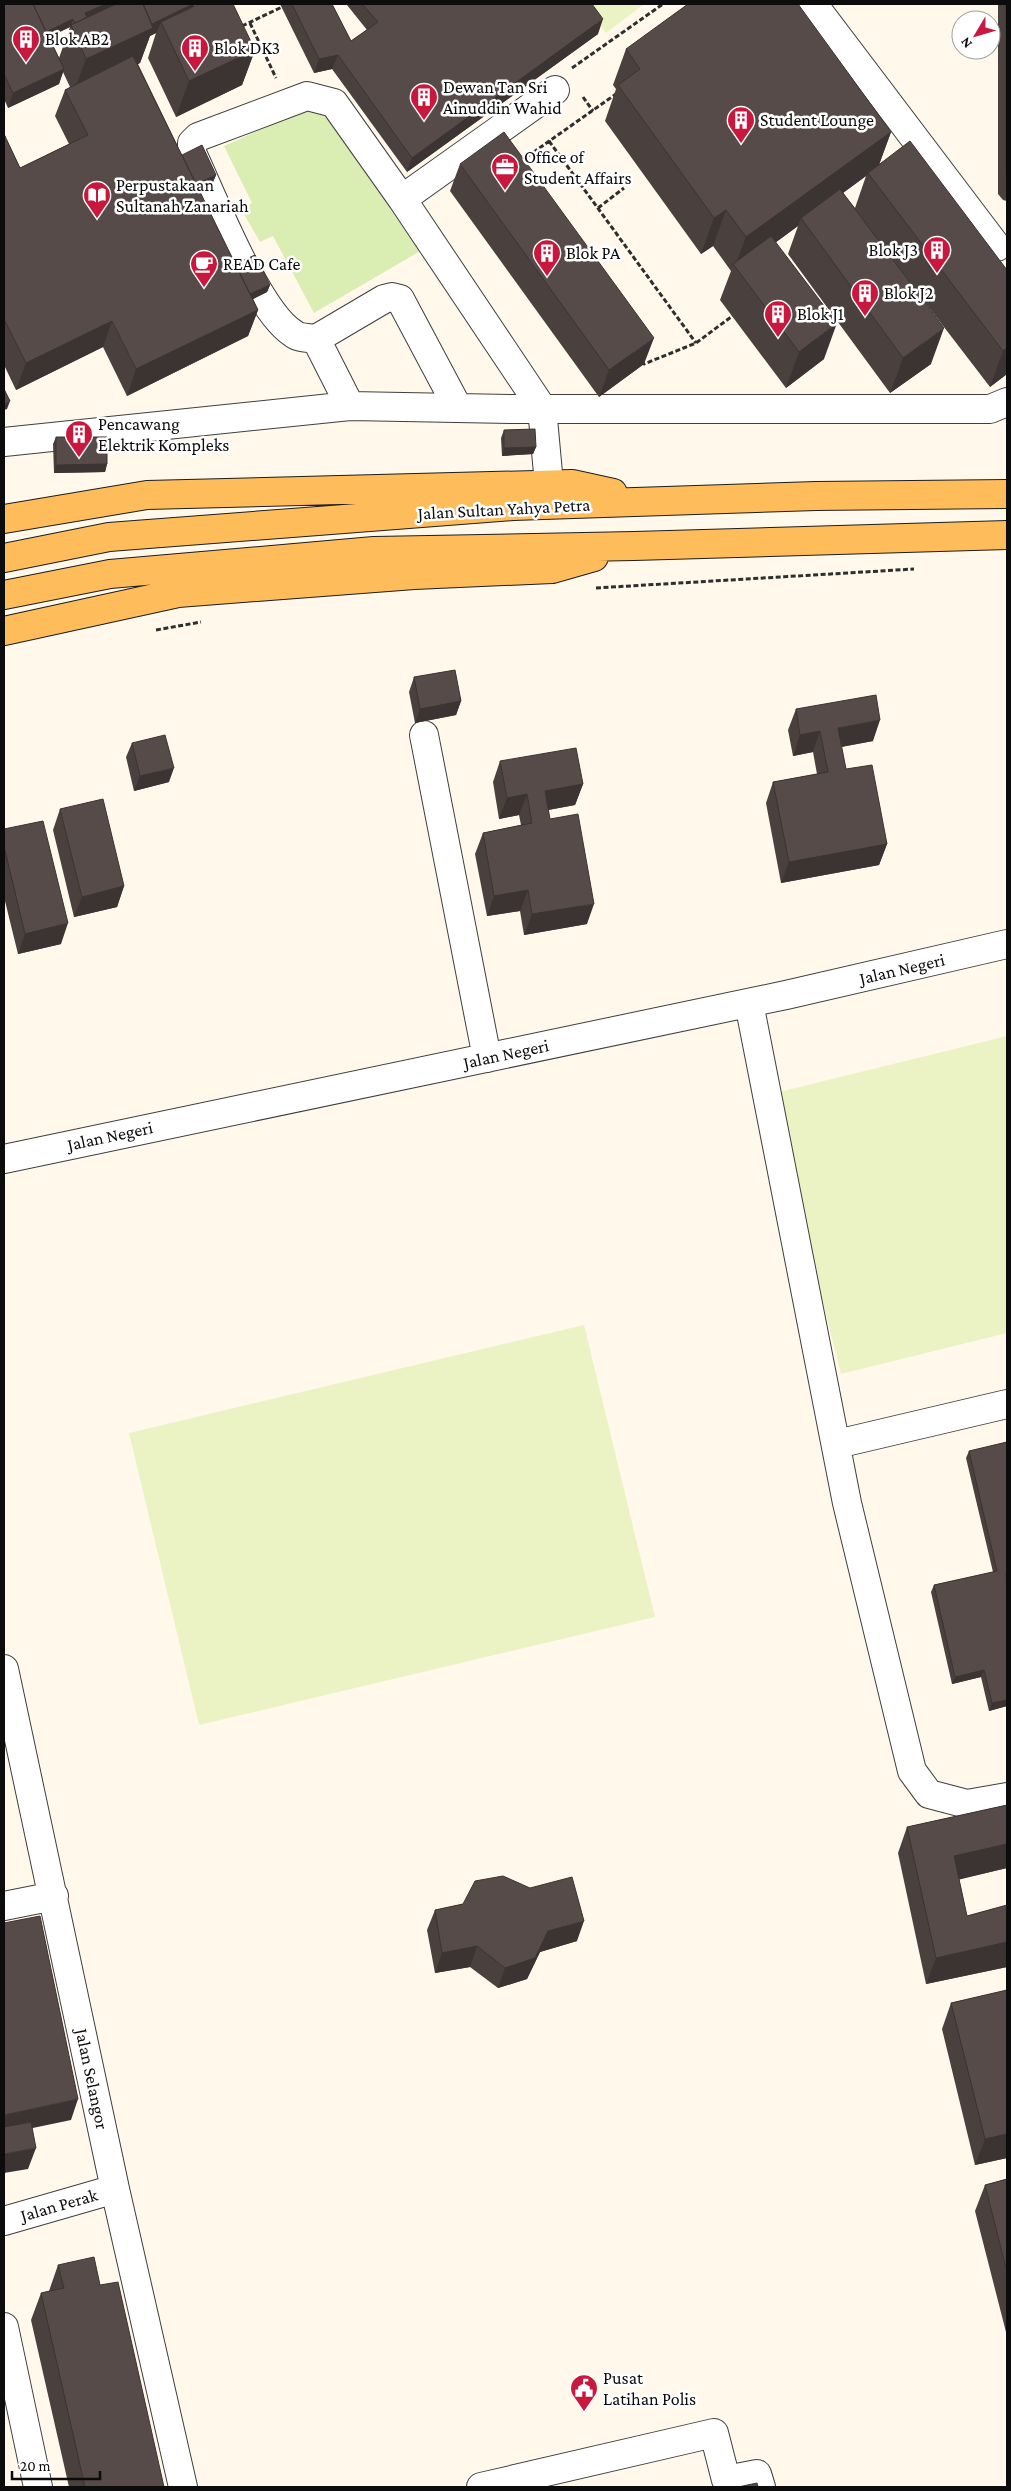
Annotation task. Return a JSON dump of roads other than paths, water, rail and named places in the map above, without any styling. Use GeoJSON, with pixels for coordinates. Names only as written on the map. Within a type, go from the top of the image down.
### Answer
{"type":"FeatureCollection","features":[{"type":"Feature","properties":{"kind":"main road"},"geometry":{"type":"LineString","coordinates":[[4,519],[146,495],[549,484],[572,484],[654,502]]}},
{"type":"Feature","properties":{"kind":"main road","name":"Jalan Sultan Yahya Petra"},"geometry":{"type":"LineString","coordinates":[[4,558],[109,537],[513,506],[816,496],[1007,494]]}},
{"type":"Feature","properties":{"kind":"main road","name":"Jalan Sultan Yahya Petra"},"geometry":{"type":"LineString","coordinates":[[4,595],[110,574],[374,551],[634,546],[1007,535]]}},
{"type":"Feature","properties":{"kind":"main road"},"geometry":{"type":"LineString","coordinates":[[4,631],[178,593],[414,574],[552,569],[634,546]]}},
{"type":"Feature","properties":{"kind":"lane"},"geometry":{"type":"LineString","coordinates":[[814,4],[1002,241],[995,266],[998,275]]}},
{"type":"Feature","properties":{"kind":"lane"},"geometry":{"type":"LineString","coordinates":[[402,199],[560,81]]}},
{"type":"Feature","properties":{"kind":"lane"},"geometry":{"type":"LineString","coordinates":[[458,408],[400,299],[392,297],[384,299],[316,339],[295,335],[276,319],[244,266],[192,152],[192,143],[198,137],[308,96],[334,103],[402,199],[542,408],[549,484]]}},
{"type":"Feature","properties":{"kind":"lane"},"geometry":{"type":"LineString","coordinates":[[316,339],[350,406]]}},
{"type":"Feature","properties":{"kind":"lane"},"geometry":{"type":"LineString","coordinates":[[4,442],[350,406],[990,409],[1007,402]]}},
{"type":"Feature","properties":{"kind":"lane"},"geometry":{"type":"LineString","coordinates":[[424,734],[487,1058]]}},
{"type":"Feature","properties":{"kind":"lane","name":"Jalan Negeri"},"geometry":{"type":"LineString","coordinates":[[4,1159],[749,1003],[1007,944]]}},
{"type":"Feature","properties":{"kind":"lane"},"geometry":{"type":"LineString","coordinates":[[749,1003],[837,1444],[847,1503],[912,1771],[928,1794],[967,1804],[1007,1796]]}},
{"type":"Feature","properties":{"kind":"lane"},"geometry":{"type":"LineString","coordinates":[[837,1444],[1007,1404]]}},
{"type":"Feature","properties":{"kind":"lane","name":"Jalan Selangor"},"geometry":{"type":"LineString","coordinates":[[4,1669],[54,1896],[115,2189],[183,2487]]}},
{"type":"Feature","properties":{"kind":"lane"},"geometry":{"type":"LineString","coordinates":[[4,1906],[54,1896]]}},
{"type":"Feature","properties":{"kind":"lane","name":"Jalan Perak"},"geometry":{"type":"LineString","coordinates":[[4,2221],[115,2189]]}},
{"type":"Feature","properties":{"kind":"lane"},"geometry":{"type":"LineString","coordinates":[[4,2328],[38,2487]]}},
{"type":"Feature","properties":{"kind":"lane"},"geometry":{"type":"LineString","coordinates":[[481,2487],[714,2433],[726,2480],[757,2474],[760,2487]]}},
{"type":"Feature","properties":{"kind":"place","name":"Blok AB2"},"geometry":{"type":"Point","coordinates":[26,63]}},
{"type":"Feature","properties":{"kind":"place","name":"Blok DK3"},"geometry":{"type":"Point","coordinates":[195,72]}},
{"type":"Feature","properties":{"kind":"place","name":"Dewan Tan Sri Ainuddin Wahid"},"geometry":{"type":"Point","coordinates":[424,121]}},
{"type":"Feature","properties":{"kind":"place","name":"Student Lounge"},"geometry":{"type":"Point","coordinates":[741,144]}},
{"type":"Feature","properties":{"kind":"place","name":"Office of Student Affairs"},"geometry":{"type":"Point","coordinates":[505,191]}},
{"type":"Feature","properties":{"kind":"place","name":"Perpustakaan Sultanah Zanariah"},"geometry":{"type":"Point","coordinates":[97,219]}},
{"type":"Feature","properties":{"kind":"place","name":"Blok J3"},"geometry":{"type":"Point","coordinates":[937,274]}},
{"type":"Feature","properties":{"kind":"place","name":"Blok PA"},"geometry":{"type":"Point","coordinates":[547,277]}},
{"type":"Feature","properties":{"kind":"place","name":"READ Cafe"},"geometry":{"type":"Point","coordinates":[204,288]}},
{"type":"Feature","properties":{"kind":"place","name":"Blok J2"},"geometry":{"type":"Point","coordinates":[865,317]}},
{"type":"Feature","properties":{"kind":"place","name":"Blok J1"},"geometry":{"type":"Point","coordinates":[778,338]}},
{"type":"Feature","properties":{"kind":"place","name":"Pencawang Elektrik Kompleks"},"geometry":{"type":"Point","coordinates":[79,458]}},
{"type":"Feature","properties":{"kind":"place","name":"Pusat Latihan Polis"},"geometry":{"type":"Point","coordinates":[584,2412]}}]}
